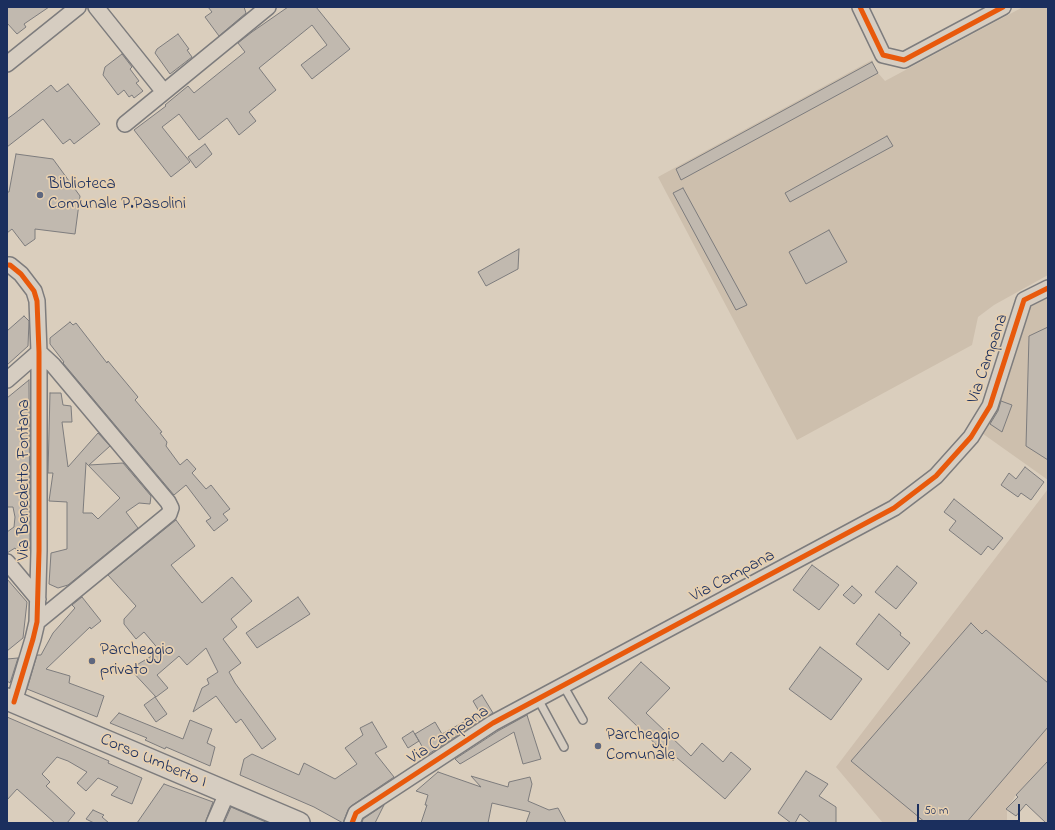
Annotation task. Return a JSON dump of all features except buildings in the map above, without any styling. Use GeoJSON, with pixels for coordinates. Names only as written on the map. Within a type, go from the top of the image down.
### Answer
{"type":"FeatureCollection","features":[{"type":"Feature","properties":{"kind":"main road","name":"Corso Umberto I"},"geometry":{"type":"LineString","coordinates":[[11,700],[299,823]]}},
{"type":"Feature","properties":{"kind":"street"},"geometry":{"type":"LineString","coordinates":[[7,64],[78,7]]}},
{"type":"Feature","properties":{"kind":"street"},"geometry":{"type":"LineString","coordinates":[[96,7],[164,92]]}},
{"type":"Feature","properties":{"kind":"street"},"geometry":{"type":"LineString","coordinates":[[125,124],[268,7]]}},
{"type":"Feature","properties":{"kind":"street"},"geometry":{"type":"LineString","coordinates":[[860,7],[883,55],[904,60],[1003,7]]}},
{"type":"Feature","properties":{"kind":"street","name":"Via Benedetto Fontana"},"geometry":{"type":"LineString","coordinates":[[8,265],[21,274],[34,291],[39,352],[37,622],[33,639],[11,700]]}},
{"type":"Feature","properties":{"kind":"street","name":"Via Campana"},"geometry":{"type":"LineString","coordinates":[[352,823],[356,814],[493,723],[894,508],[936,476],[971,437],[990,406],[1024,300],[1048,288]]}},
{"type":"Feature","properties":{"kind":"street"},"geometry":{"type":"LineString","coordinates":[[37,622],[169,514],[171,508],[168,502],[53,365],[39,352]]}},
{"type":"Feature","properties":{"kind":"street","name":"Via Benedetto Fontana"},"geometry":{"type":"LineString","coordinates":[[7,380],[39,352]]}},
{"type":"Feature","properties":{"kind":"street","name":"Via Benedetto Fontana"},"geometry":{"type":"LineString","coordinates":[[7,562],[38,599]]}},
{"type":"Feature","properties":{"kind":"street"},"geometry":{"type":"LineString","coordinates":[[214,823],[227,793]]}},
{"type":"Feature","properties":{"kind":"lane"},"geometry":{"type":"LineString","coordinates":[[562,685],[583,720]]}},
{"type":"Feature","properties":{"kind":"lane"},"geometry":{"type":"LineString","coordinates":[[538,698],[564,747]]}},
{"type":"Feature","properties":{"kind":"shaded area"},"geometry":{"type":"Polygon","coordinates":[[[1023,7],[1048,7],[1048,275],[994,305],[978,317],[972,345],[797,440],[658,177],[872,60],[878,73],[885,81],[1023,7]]]}},
{"type":"Feature","properties":{"kind":"shaded area"},"geometry":{"type":"Polygon","coordinates":[[[1048,296],[1048,480],[979,431],[1029,305],[1048,296]]]}},
{"type":"Feature","properties":{"kind":"shaded area"},"geometry":{"type":"Polygon","coordinates":[[[1048,489],[1048,761],[1016,795],[1007,809],[1007,823],[883,823],[836,767],[1048,489]]]}},
{"type":"Feature","properties":{"kind":"cycle path"},"geometry":{"type":"LineString","coordinates":[[860,7],[883,55],[904,60],[1003,7]]}},
{"type":"Feature","properties":{"kind":"cycle path"},"geometry":{"type":"LineString","coordinates":[[7,265],[10,265],[21,274],[34,291],[37,301],[39,352],[39,551],[37,622],[14,702]]}},
{"type":"Feature","properties":{"kind":"cycle path"},"geometry":{"type":"LineString","coordinates":[[352,823],[356,813],[493,723],[894,508],[936,476],[971,437],[990,406],[1024,300],[1048,288]]}},
{"type":"Feature","properties":{"kind":"place","name":"Biblioteca Comunale P.Pasolini"},"geometry":{"type":"Point","coordinates":[40,195]}},
{"type":"Feature","properties":{"kind":"place","name":"Parcheggio privato"},"geometry":{"type":"Point","coordinates":[92,661]}},
{"type":"Feature","properties":{"kind":"place","name":"Parcheggio Comunale"},"geometry":{"type":"Point","coordinates":[598,746]}}]}
